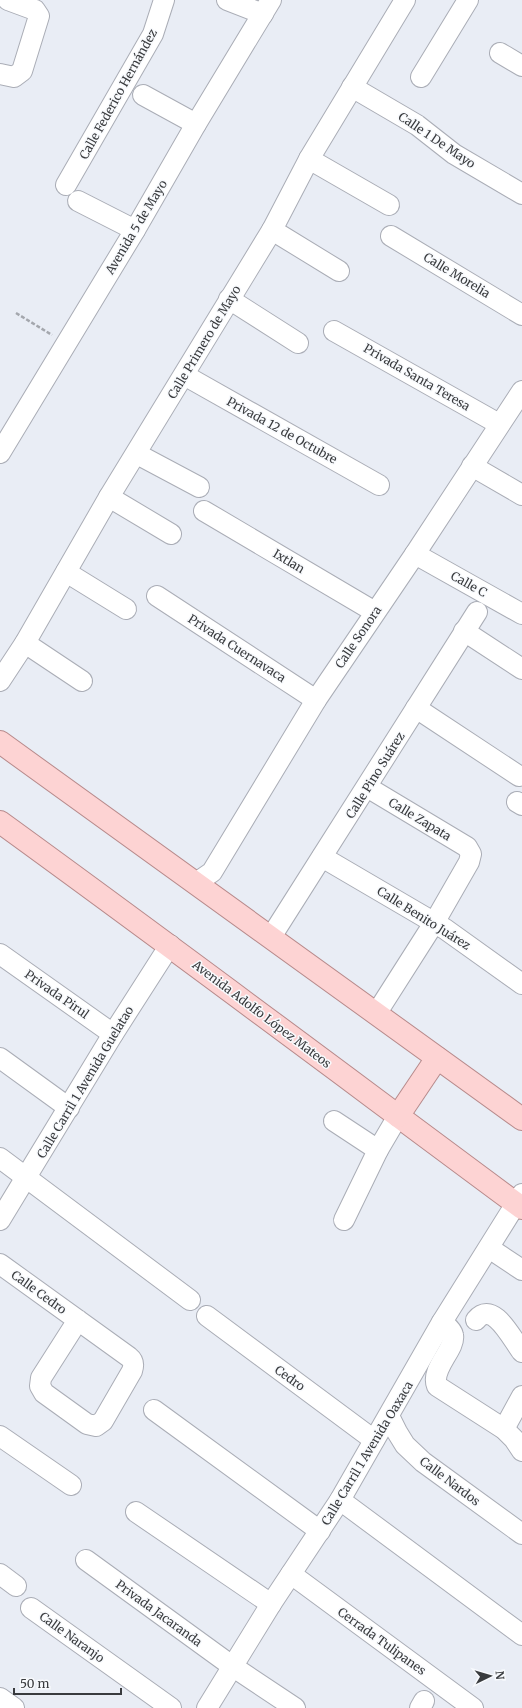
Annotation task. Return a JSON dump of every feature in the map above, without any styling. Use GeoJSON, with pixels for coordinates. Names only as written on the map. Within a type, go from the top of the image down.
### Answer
{"type":"FeatureCollection","features":[{"type":"Feature","properties":{"kind":"main road"},"geometry":{"type":"LineString","coordinates":[[0,742],[522,1119]]}},
{"type":"Feature","properties":{"kind":"main road","name":"Avenida Adolfo López Mateos"},"geometry":{"type":"LineString","coordinates":[[0,822],[170,945],[398,1116],[520,1202]]}},
{"type":"Feature","properties":{"kind":"main road"},"geometry":{"type":"LineString","coordinates":[[398,1116],[437,1058]]}},
{"type":"Feature","properties":{"kind":"street"},"geometry":{"type":"LineString","coordinates":[[0,74],[14,77],[20,74],[39,16],[35,10],[8,0]]}},
{"type":"Feature","properties":{"kind":"street","name":"Calle Federico Hernández"},"geometry":{"type":"LineString","coordinates":[[66,185],[153,34],[164,0]]}},
{"type":"Feature","properties":{"kind":"street"},"geometry":{"type":"LineString","coordinates":[[227,0],[267,7]]}},
{"type":"Feature","properties":{"kind":"street","name":"Calle Primero de Mayo"},"geometry":{"type":"LineString","coordinates":[[0,681],[26,643],[109,497],[137,454],[228,299],[272,230],[309,159],[405,0]]}},
{"type":"Feature","properties":{"kind":"street"},"geometry":{"type":"LineString","coordinates":[[421,77],[468,0]]}},
{"type":"Feature","properties":{"kind":"street","name":"Avenida 5 de Mayo"},"geometry":{"type":"LineString","coordinates":[[0,453],[135,230],[196,124],[267,7]]}},
{"type":"Feature","properties":{"kind":"street"},"geometry":{"type":"LineString","coordinates":[[500,53],[522,66]]}},
{"type":"Feature","properties":{"kind":"street","name":"Calle 1 De Mayo"},"geometry":{"type":"LineString","coordinates":[[352,87],[417,125],[454,154],[522,194]]}},
{"type":"Feature","properties":{"kind":"street"},"geometry":{"type":"LineString","coordinates":[[143,95],[196,124]]}},
{"type":"Feature","properties":{"kind":"street"},"geometry":{"type":"LineString","coordinates":[[309,159],[389,205]]}},
{"type":"Feature","properties":{"kind":"street"},"geometry":{"type":"LineString","coordinates":[[78,201],[135,230]]}},
{"type":"Feature","properties":{"kind":"street"},"geometry":{"type":"LineString","coordinates":[[272,230],[339,271]]}},
{"type":"Feature","properties":{"kind":"street","name":"Calle Morelia"},"geometry":{"type":"LineString","coordinates":[[391,236],[522,314]]}},
{"type":"Feature","properties":{"kind":"street"},"geometry":{"type":"LineString","coordinates":[[228,299],[298,343]]}},
{"type":"Feature","properties":{"kind":"street","name":"Privada Santa Teresa"},"geometry":{"type":"LineString","coordinates":[[334,330],[499,424]]}},
{"type":"Feature","properties":{"kind":"street","name":"Privada 12 de Octubre"},"geometry":{"type":"LineString","coordinates":[[184,375],[379,485]]}},
{"type":"Feature","properties":{"kind":"street","name":"Calle Sonora"},"geometry":{"type":"LineString","coordinates":[[196,883],[212,872],[316,700],[415,554],[499,424],[519,403]]}},
{"type":"Feature","properties":{"kind":"street"},"geometry":{"type":"LineString","coordinates":[[137,454],[199,487]]}},
{"type":"Feature","properties":{"kind":"street"},"geometry":{"type":"LineString","coordinates":[[472,466],[522,494]]}},
{"type":"Feature","properties":{"kind":"street"},"geometry":{"type":"LineString","coordinates":[[109,497],[171,534]]}},
{"type":"Feature","properties":{"kind":"street","name":"Ixtlan"},"geometry":{"type":"LineString","coordinates":[[204,510],[375,612]]}},
{"type":"Feature","properties":{"kind":"street","name":"Calle C"},"geometry":{"type":"LineString","coordinates":[[415,554],[522,614]]}},
{"type":"Feature","properties":{"kind":"street"},"geometry":{"type":"LineString","coordinates":[[66,572],[126,609]]}},
{"type":"Feature","properties":{"kind":"street","name":"Privada Cuernavaca"},"geometry":{"type":"LineString","coordinates":[[157,596],[316,700]]}},
{"type":"Feature","properties":{"kind":"street","name":"Calle Pino Suárez"},"geometry":{"type":"LineString","coordinates":[[271,937],[477,612]]}},
{"type":"Feature","properties":{"kind":"street"},"geometry":{"type":"LineString","coordinates":[[464,631],[522,669]]}},
{"type":"Feature","properties":{"kind":"street"},"geometry":{"type":"LineString","coordinates":[[26,643],[82,681]]}},
{"type":"Feature","properties":{"kind":"street"},"geometry":{"type":"LineString","coordinates":[[416,708],[519,776]]}},
{"type":"Feature","properties":{"kind":"street","name":"Calle Zapata"},"geometry":{"type":"LineString","coordinates":[[367,787],[466,847],[471,854],[470,862],[434,923]]}},
{"type":"Feature","properties":{"kind":"street","name":"Calle Benito Juárez"},"geometry":{"type":"LineString","coordinates":[[322,857],[434,923],[522,984]]}},
{"type":"Feature","properties":{"kind":"street"},"geometry":{"type":"LineString","coordinates":[[376,1014],[434,923]]}},
{"type":"Feature","properties":{"kind":"street","name":"Calle Carril 1 Avenida Guelatao"},"geometry":{"type":"LineString","coordinates":[[0,1220],[70,1108],[113,1034],[170,945]]}},
{"type":"Feature","properties":{"kind":"street","name":"Privada Pirul"},"geometry":{"type":"LineString","coordinates":[[0,954],[113,1034]]}},
{"type":"Feature","properties":{"kind":"street"},"geometry":{"type":"LineString","coordinates":[[0,1058],[70,1108]]}},
{"type":"Feature","properties":{"kind":"street"},"geometry":{"type":"LineString","coordinates":[[344,1220],[378,1150],[398,1116]]}},
{"type":"Feature","properties":{"kind":"street"},"geometry":{"type":"LineString","coordinates":[[334,1121],[378,1150]]}},
{"type":"Feature","properties":{"kind":"street"},"geometry":{"type":"LineString","coordinates":[[0,1158],[190,1300]]}},
{"type":"Feature","properties":{"kind":"street","name":"Calle Carril 1 Avenida Oaxaca"},"geometry":{"type":"LineString","coordinates":[[207,1708],[271,1604],[340,1500],[374,1440],[390,1416],[442,1322],[520,1202]]}},
{"type":"Feature","properties":{"kind":"street"},"geometry":{"type":"LineString","coordinates":[[489,1248],[522,1270]]}},
{"type":"Feature","properties":{"kind":"street","name":"Calle Cedro"},"geometry":{"type":"LineString","coordinates":[[0,1264],[78,1320],[129,1357],[134,1364],[132,1371],[103,1421],[96,1426],[87,1424],[44,1393],[40,1386],[41,1378],[78,1320]]}},
{"type":"Feature","properties":{"kind":"street"},"geometry":{"type":"LineString","coordinates":[[476,1320],[481,1314],[485,1313],[494,1316],[522,1352]]}},
{"type":"Feature","properties":{"kind":"street","name":"Cedro"},"geometry":{"type":"LineString","coordinates":[[207,1316],[374,1440]]}},
{"type":"Feature","properties":{"kind":"street"},"geometry":{"type":"LineString","coordinates":[[442,1322],[452,1332],[453,1338],[436,1375],[437,1386],[504,1429],[514,1439],[522,1451]]}},
{"type":"Feature","properties":{"kind":"street"},"geometry":{"type":"LineString","coordinates":[[504,1429],[522,1396]]}},
{"type":"Feature","properties":{"kind":"street"},"geometry":{"type":"LineString","coordinates":[[154,1410],[320,1531]]}},
{"type":"Feature","properties":{"kind":"street","name":"Calle Nardos"},"geometry":{"type":"LineString","coordinates":[[390,1416],[397,1432],[405,1444],[423,1462],[522,1534]]}},
{"type":"Feature","properties":{"kind":"street"},"geometry":{"type":"LineString","coordinates":[[0,1436],[71,1485]]}},
{"type":"Feature","properties":{"kind":"street"},"geometry":{"type":"LineString","coordinates":[[340,1500],[522,1635]]}},
{"type":"Feature","properties":{"kind":"street"},"geometry":{"type":"LineString","coordinates":[[136,1512],[271,1604]]}},
{"type":"Feature","properties":{"kind":"street","name":"Privada Jacaranda"},"geometry":{"type":"LineString","coordinates":[[86,1560],[232,1666],[296,1708]]}},
{"type":"Feature","properties":{"kind":"street"},"geometry":{"type":"LineString","coordinates":[[0,1574],[16,1586]]}},
{"type":"Feature","properties":{"kind":"street","name":"Cerrada Tulipanes"},"geometry":{"type":"LineString","coordinates":[[291,1574],[473,1708]]}},
{"type":"Feature","properties":{"kind":"street","name":"Calle Naranjo"},"geometry":{"type":"LineString","coordinates":[[31,1608],[171,1708]]}},
{"type":"Feature","properties":{"kind":"street"},"geometry":{"type":"LineString","coordinates":[[0,1698],[14,1708]]}},
{"type":"Feature","properties":{"kind":"path"},"geometry":{"type":"LineString","coordinates":[[16,313],[66,344]]}}]}
